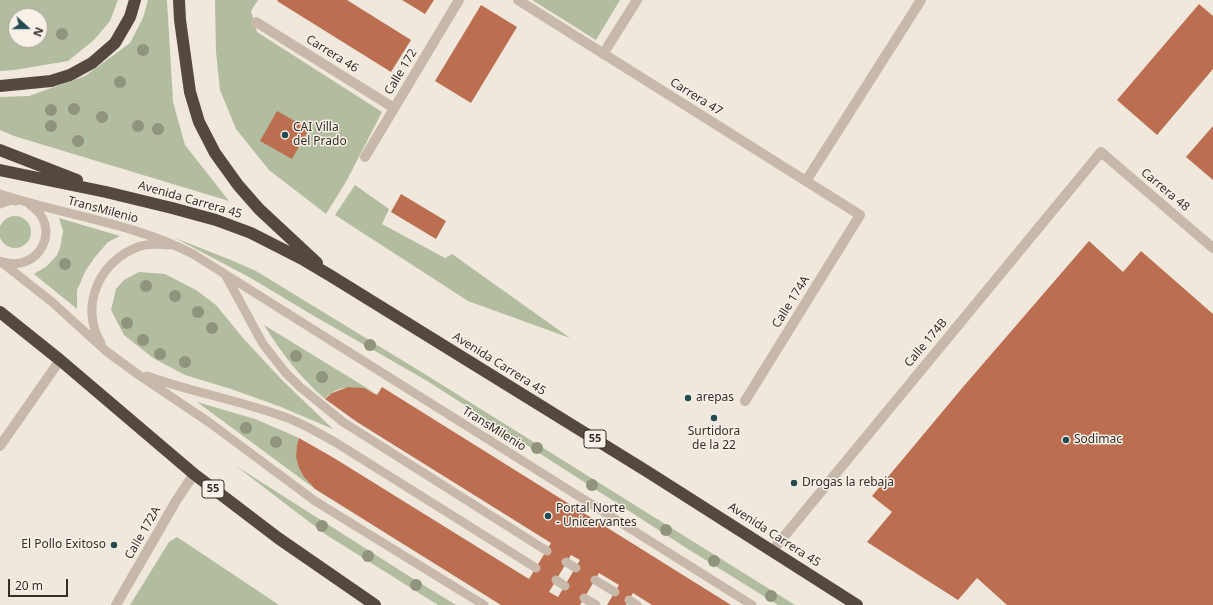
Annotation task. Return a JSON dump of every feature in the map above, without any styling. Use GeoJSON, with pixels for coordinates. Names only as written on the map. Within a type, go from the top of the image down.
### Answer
{"type":"FeatureCollection","features":[{"type":"Feature","properties":{"kind":"highway"},"geometry":{"type":"LineString","coordinates":[[0,86],[51,81],[70,75],[92,63],[115,43],[130,17],[135,0]]}},
{"type":"Feature","properties":{"kind":"highway"},"geometry":{"type":"LineString","coordinates":[[179,0],[180,20],[190,92],[199,122],[214,153],[259,209],[331,276]]}},
{"type":"Feature","properties":{"kind":"highway","name":"Avenida Carrera 45"},"geometry":{"type":"LineString","coordinates":[[0,150],[106,192]]}},
{"type":"Feature","properties":{"kind":"highway","name":"Avenida Carrera 45"},"geometry":{"type":"LineString","coordinates":[[0,170],[106,192],[216,220],[251,234],[304,260],[648,472],[857,605]]}},
{"type":"Feature","properties":{"kind":"highway","name":"55"},"geometry":{"type":"LineString","coordinates":[[0,312],[60,360],[194,474],[278,538],[375,605]]}},
{"type":"Feature","properties":{"kind":"street","name":"Calle 172"},"geometry":{"type":"LineString","coordinates":[[365,157],[459,0]]}},
{"type":"Feature","properties":{"kind":"street","name":"Carrera 47"},"geometry":{"type":"LineString","coordinates":[[518,0],[860,215]]}},
{"type":"Feature","properties":{"kind":"street"},"geometry":{"type":"LineString","coordinates":[[604,54],[637,0]]}},
{"type":"Feature","properties":{"kind":"street"},"geometry":{"type":"LineString","coordinates":[[806,181],[921,0]]}},
{"type":"Feature","properties":{"kind":"street","name":"Carrera 46"},"geometry":{"type":"LineString","coordinates":[[256,22],[394,108]]}},
{"type":"Feature","properties":{"kind":"street","name":"Carrera 48"},"geometry":{"type":"LineString","coordinates":[[1101,152],[1213,248]]}},
{"type":"Feature","properties":{"kind":"street","name":"Calle 174B"},"geometry":{"type":"LineString","coordinates":[[772,551],[1101,152]]}},
{"type":"Feature","properties":{"kind":"street","name":"Calle 174A"},"geometry":{"type":"LineString","coordinates":[[745,401],[860,215]]}},
{"type":"Feature","properties":{"kind":"street"},"geometry":{"type":"LineString","coordinates":[[0,446],[60,360]]}},
{"type":"Feature","properties":{"kind":"street","name":"Calle 172A"},"geometry":{"type":"LineString","coordinates":[[116,605],[176,501],[194,474]]}},
{"type":"Feature","properties":{"kind":"lane","name":"TransMilenio"},"geometry":{"type":"LineString","coordinates":[[0,194],[29,204],[38,211],[45,221],[46,233],[44,244],[38,254],[29,260],[18,264],[0,261]]}},
{"type":"Feature","properties":{"kind":"lane","name":"TransMilenio"},"geometry":{"type":"LineString","coordinates":[[0,204],[11,200],[102,221],[152,236],[176,245],[193,254],[752,605]]}},
{"type":"Feature","properties":{"kind":"lane","name":"TransMilenio"},"geometry":{"type":"LineString","coordinates":[[106,351],[97,335],[92,318],[92,299],[98,282],[108,266],[122,254],[139,247],[157,244],[176,245]]}},
{"type":"Feature","properties":{"kind":"lane","name":"TransMilenio"},"geometry":{"type":"LineString","coordinates":[[0,261],[52,302],[106,351],[210,423],[315,501],[484,605]]}},
{"type":"Feature","properties":{"kind":"lane","name":"TransMilenio"},"geometry":{"type":"LineString","coordinates":[[224,273],[264,344],[285,372],[300,387],[343,422],[547,551]]}},
{"type":"Feature","properties":{"kind":"lane","name":"TransMilenio"},"geometry":{"type":"LineString","coordinates":[[136,373],[170,384],[219,396],[283,416],[308,427],[536,568]]}},
{"type":"Feature","properties":{"kind":"lane"},"geometry":{"type":"LineString","coordinates":[[566,562],[576,568]]}},
{"type":"Feature","properties":{"kind":"lane"},"geometry":{"type":"LineString","coordinates":[[556,580],[565,586]]}},
{"type":"Feature","properties":{"kind":"lane"},"geometry":{"type":"LineString","coordinates":[[595,580],[615,592]]}},
{"type":"Feature","properties":{"kind":"lane"},"geometry":{"type":"LineString","coordinates":[[584,598],[596,605]]}},
{"type":"Feature","properties":{"kind":"green space"},"geometry":{"type":"Polygon","coordinates":[[[0,0],[118,0],[110,21],[94,40],[68,61],[0,71],[0,0]]]}},
{"type":"Feature","properties":{"kind":"green space"},"geometry":{"type":"Polygon","coordinates":[[[148,0],[167,0],[173,102],[185,145],[229,201],[14,136],[0,130],[0,97],[29,96],[85,76],[130,43],[143,18],[148,0]]]}},
{"type":"Feature","properties":{"kind":"green space"},"geometry":{"type":"Polygon","coordinates":[[[215,0],[258,0],[251,11],[257,32],[382,112],[347,180],[326,214],[269,170],[236,129],[220,90],[216,52],[215,0]]]}},
{"type":"Feature","properties":{"kind":"green space"},"geometry":{"type":"Polygon","coordinates":[[[532,0],[620,0],[596,40],[532,0]]]}},
{"type":"Feature","properties":{"kind":"green space"},"geometry":{"type":"Polygon","coordinates":[[[355,185],[389,209],[382,224],[445,258],[452,254],[570,338],[468,301],[335,215],[355,185]]]}},
{"type":"Feature","properties":{"kind":"green space"},"geometry":{"type":"Polygon","coordinates":[[[12,216],[18,216],[27,220],[31,232],[27,244],[18,248],[12,248],[3,244],[-1,235],[-1,229],[3,220],[12,216]]]}},
{"type":"Feature","properties":{"kind":"green space"},"geometry":{"type":"Polygon","coordinates":[[[59,218],[120,236],[108,242],[86,270],[77,290],[77,309],[34,274],[47,266],[57,255],[60,248],[63,231],[59,218]]]}},
{"type":"Feature","properties":{"kind":"green space"},"geometry":{"type":"Polygon","coordinates":[[[175,238],[256,271],[423,373],[795,605],[778,605],[688,549],[429,382],[249,277],[175,238]]]}},
{"type":"Feature","properties":{"kind":"green space"},"geometry":{"type":"Polygon","coordinates":[[[139,272],[165,274],[196,290],[216,305],[243,338],[281,379],[333,429],[281,407],[231,389],[185,375],[153,358],[124,335],[111,310],[116,289],[124,280],[139,272]]]}},
{"type":"Feature","properties":{"kind":"green space"},"geometry":{"type":"Polygon","coordinates":[[[264,325],[375,393],[362,388],[348,387],[342,388],[330,394],[325,399],[307,382],[277,346],[264,325]]]}},
{"type":"Feature","properties":{"kind":"green space"},"geometry":{"type":"Polygon","coordinates":[[[197,402],[255,419],[299,438],[297,446],[297,460],[301,472],[315,489],[197,402]]]}},
{"type":"Feature","properties":{"kind":"green space"},"geometry":{"type":"Polygon","coordinates":[[[236,466],[456,605],[438,605],[325,534],[236,466]]]}},
{"type":"Feature","properties":{"kind":"green space"},"geometry":{"type":"Polygon","coordinates":[[[177,537],[279,605],[130,605],[169,542],[177,537]]]}},
{"type":"Feature","properties":{"kind":"building"},"geometry":{"type":"Polygon","coordinates":[[[347,0],[411,40],[391,72],[277,1],[347,0]]]}},
{"type":"Feature","properties":{"kind":"building"},"geometry":{"type":"Polygon","coordinates":[[[402,0],[434,0],[425,14],[402,0]]]}},
{"type":"Feature","properties":{"kind":"building"},"geometry":{"type":"Polygon","coordinates":[[[1199,4],[1213,16],[1213,69],[1157,135],[1117,100],[1199,4]]]}},
{"type":"Feature","properties":{"kind":"building"},"geometry":{"type":"Polygon","coordinates":[[[481,5],[517,27],[471,103],[435,81],[481,5]]]}},
{"type":"Feature","properties":{"kind":"building","name":"CAI Villa del Prado"},"geometry":{"type":"Polygon","coordinates":[[[277,111],[309,129],[292,159],[260,141],[277,111]]]}},
{"type":"Feature","properties":{"kind":"building"},"geometry":{"type":"Polygon","coordinates":[[[1213,126],[1213,180],[1186,157],[1213,126]]]}},
{"type":"Feature","properties":{"kind":"building"},"geometry":{"type":"Polygon","coordinates":[[[401,194],[446,221],[436,239],[391,212],[401,194]]]}},
{"type":"Feature","properties":{"kind":"building","name":"Sodimac"},"geometry":{"type":"Polygon","coordinates":[[[1089,241],[1123,272],[1141,251],[1213,314],[1213,605],[1007,605],[977,578],[958,600],[867,542],[892,512],[872,496],[963,387],[1089,241]]]}},
{"type":"Feature","properties":{"kind":"building","name":"Portal Norte - Unicervantes"},"geometry":{"type":"Polygon","coordinates":[[[348,387],[364,388],[377,395],[382,387],[731,605],[652,605],[633,593],[626,605],[607,605],[619,585],[599,573],[580,605],[501,605],[315,489],[304,477],[299,468],[296,457],[299,438],[334,458],[529,579],[551,543],[357,422],[325,399],[332,393],[348,387]],[[571,555],[549,592],[558,597],[580,560],[571,555]]]}},
{"type":"Feature","properties":{"kind":"place","name":"CAI Villa del Prado"},"geometry":{"type":"Point","coordinates":[285,135]}},
{"type":"Feature","properties":{"kind":"place","name":"arepas"},"geometry":{"type":"Point","coordinates":[688,398]}},
{"type":"Feature","properties":{"kind":"place","name":"Surtidora de la 22"},"geometry":{"type":"Point","coordinates":[714,418]}},
{"type":"Feature","properties":{"kind":"place","name":"Sodimac"},"geometry":{"type":"Point","coordinates":[1066,440]}},
{"type":"Feature","properties":{"kind":"place","name":"Drogas la rebaja"},"geometry":{"type":"Point","coordinates":[794,483]}},
{"type":"Feature","properties":{"kind":"place","name":"Portal Norte - Unicervantes"},"geometry":{"type":"Point","coordinates":[548,516]}},
{"type":"Feature","properties":{"kind":"place","name":"El Pollo Exitoso"},"geometry":{"type":"Point","coordinates":[114,545]}}]}
